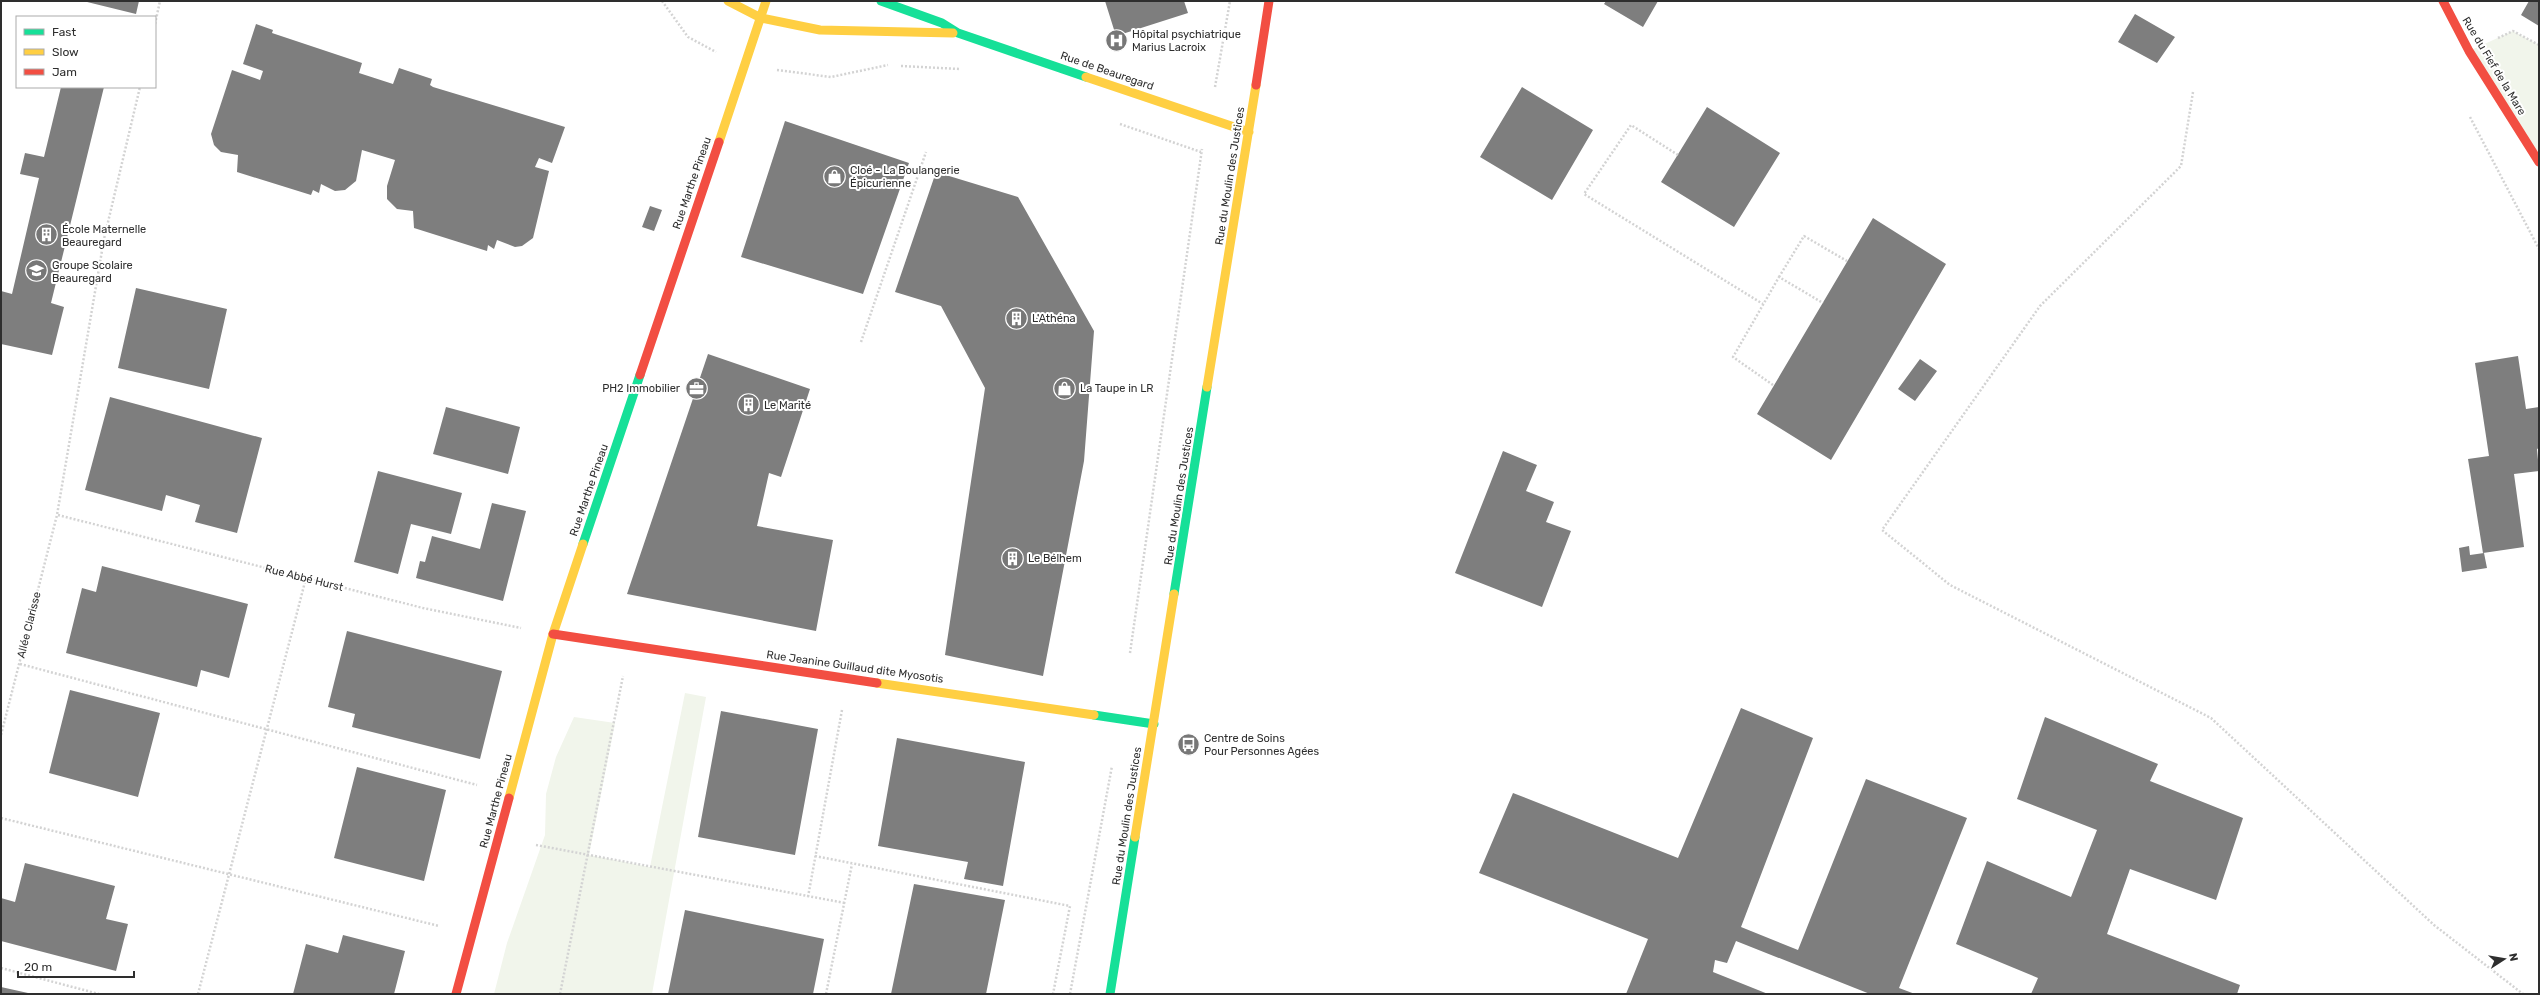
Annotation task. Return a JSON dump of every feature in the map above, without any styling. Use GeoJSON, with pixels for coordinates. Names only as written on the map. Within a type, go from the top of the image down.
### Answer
{"type":"FeatureCollection","features":[{"type":"Feature","properties":{"kind":"street","name":"Rue de Beauregard"},"geometry":{"type":"LineString","coordinates":[[728,1],[761,18],[820,30],[958,33]]}},
{"type":"Feature","properties":{"kind":"street","name":"Rue Marthe Pineau"},"geometry":{"type":"LineString","coordinates":[[456,994],[553,634],[766,1]]}},
{"type":"Feature","properties":{"kind":"street","name":"Rue de Beauregard"},"geometry":{"type":"LineString","coordinates":[[881,1],[942,23],[958,33],[1249,132]]}},
{"type":"Feature","properties":{"kind":"street","name":"Rue du Moulin des Justices"},"geometry":{"type":"LineString","coordinates":[[1110,994],[1269,1]]}},
{"type":"Feature","properties":{"kind":"street","name":"Rue du Fief de la Mare"},"geometry":{"type":"LineString","coordinates":[[2443,1],[2470,51],[2539,162]]}},
{"type":"Feature","properties":{"kind":"street","name":"Rue Jeanine Guillaud dite Myosotis"},"geometry":{"type":"LineString","coordinates":[[553,634],[1154,724]]}},
{"type":"Feature","properties":{"kind":"path"},"geometry":{"type":"LineString","coordinates":[[156,19],[160,1]]}},
{"type":"Feature","properties":{"kind":"path"},"geometry":{"type":"LineString","coordinates":[[662,1],[688,37],[744,66],[832,77],[888,65],[962,69]]}},
{"type":"Feature","properties":{"kind":"path"},"geometry":{"type":"LineString","coordinates":[[1130,656],[1201,152],[1210,119],[1230,1]]}},
{"type":"Feature","properties":{"kind":"path"},"geometry":{"type":"LineString","coordinates":[[2470,51],[2513,31],[2539,45]]}},
{"type":"Feature","properties":{"kind":"path","name":"Allée Clarisse"},"geometry":{"type":"LineString","coordinates":[[1,735],[57,515],[104,239],[140,88]]}},
{"type":"Feature","properties":{"kind":"path"},"geometry":{"type":"LineString","coordinates":[[2194,92],[2181,166],[2040,306],[1882,530],[1950,585],[2211,718],[2434,925],[2523,994]]}},
{"type":"Feature","properties":{"kind":"path"},"geometry":{"type":"LineString","coordinates":[[2469,114],[2539,249]]}},
{"type":"Feature","properties":{"kind":"path"},"geometry":{"type":"LineString","coordinates":[[1119,124],[1201,152]]}},
{"type":"Feature","properties":{"kind":"path"},"geometry":{"type":"LineString","coordinates":[[1678,155],[1631,125],[1584,194],[1763,304]]}},
{"type":"Feature","properties":{"kind":"path"},"geometry":{"type":"LineString","coordinates":[[861,342],[926,152]]}},
{"type":"Feature","properties":{"kind":"path"},"geometry":{"type":"LineString","coordinates":[[1773,385],[1733,357],[1779,277],[1804,236],[1847,261]]}},
{"type":"Feature","properties":{"kind":"path"},"geometry":{"type":"LineString","coordinates":[[1779,277],[1822,302]]}},
{"type":"Feature","properties":{"kind":"path","name":"Rue Abbé Hurst"},"geometry":{"type":"LineString","coordinates":[[57,515],[423,608],[553,634]]}},
{"type":"Feature","properties":{"kind":"path"},"geometry":{"type":"LineString","coordinates":[[198,994],[306,578]]}},
{"type":"Feature","properties":{"kind":"path"},"geometry":{"type":"LineString","coordinates":[[560,994],[589,855],[629,646]]}},
{"type":"Feature","properties":{"kind":"path"},"geometry":{"type":"LineString","coordinates":[[20,664],[477,785]]}},
{"type":"Feature","properties":{"kind":"path"},"geometry":{"type":"LineString","coordinates":[[808,896],[848,678]]}},
{"type":"Feature","properties":{"kind":"path"},"geometry":{"type":"LineString","coordinates":[[1070,994],[1112,764]]}},
{"type":"Feature","properties":{"kind":"path"},"geometry":{"type":"LineString","coordinates":[[1,818],[439,926]]}},
{"type":"Feature","properties":{"kind":"path"},"geometry":{"type":"LineString","coordinates":[[536,844],[845,903]]}},
{"type":"Feature","properties":{"kind":"path"},"geometry":{"type":"LineString","coordinates":[[815,856],[1070,906],[1053,994]]}},
{"type":"Feature","properties":{"kind":"path"},"geometry":{"type":"LineString","coordinates":[[826,994],[852,864]]}},
{"type":"Feature","properties":{"kind":"path"},"geometry":{"type":"LineString","coordinates":[[1,968],[99,994]]}},
{"type":"Feature","properties":{"kind":"shaded area"},"geometry":{"type":"Polygon","coordinates":[[[2513,31],[2539,45],[2539,162],[2469,51],[2513,31]]]}},
{"type":"Feature","properties":{"kind":"shaded area"},"geometry":{"type":"Polygon","coordinates":[[[685,693],[706,697],[652,994],[494,994],[507,943],[545,835],[546,794],[556,757],[574,717],[615,723],[589,855],[650,867],[685,693]]]}},
{"type":"Feature","properties":{"kind":"building"},"geometry":{"type":"Polygon","coordinates":[[[83,1],[139,1],[136,14],[83,1]]]}},
{"type":"Feature","properties":{"kind":"building"},"geometry":{"type":"Polygon","coordinates":[[[1105,1],[1184,1],[1188,13],[1116,36],[1105,1]]]}},
{"type":"Feature","properties":{"kind":"building"},"geometry":{"type":"Polygon","coordinates":[[[1606,1],[1658,1],[1643,27],[1604,4],[1606,1]]]}},
{"type":"Feature","properties":{"kind":"building"},"geometry":{"type":"Polygon","coordinates":[[[2529,1],[2539,1],[2539,26],[2521,15],[2529,1]]]}},
{"type":"Feature","properties":{"kind":"building"},"geometry":{"type":"Polygon","coordinates":[[[2135,14],[2175,37],[2157,63],[2118,42],[2135,14]]]}},
{"type":"Feature","properties":{"kind":"building"},"geometry":{"type":"Polygon","coordinates":[[[256,24],[273,30],[272,33],[362,63],[359,73],[393,84],[399,68],[432,79],[430,85],[433,87],[565,127],[552,163],[539,158],[535,167],[549,171],[533,238],[522,246],[515,247],[497,240],[494,249],[488,245],[487,251],[414,228],[413,211],[397,209],[387,199],[387,186],[395,160],[362,150],[356,181],[345,190],[335,191],[321,184],[319,193],[313,190],[311,195],[237,172],[238,155],[221,152],[214,145],[211,134],[232,70],[260,80],[263,71],[243,64],[256,24]]]}},
{"type":"Feature","properties":{"kind":"building"},"geometry":{"type":"Polygon","coordinates":[[[1522,87],[1593,130],[1552,200],[1480,157],[1522,87]]]}},
{"type":"Feature","properties":{"kind":"building","name":"École Maternelle Beauregard"},"geometry":{"type":"Polygon","coordinates":[[[61,88],[104,88],[51,303],[64,307],[52,355],[1,344],[1,291],[12,294],[39,178],[20,174],[25,153],[44,157],[61,88]]]}},
{"type":"Feature","properties":{"kind":"building"},"geometry":{"type":"Polygon","coordinates":[[[1707,107],[1780,153],[1734,227],[1661,182],[1707,107]]]}},
{"type":"Feature","properties":{"kind":"building"},"geometry":{"type":"Polygon","coordinates":[[[785,121],[909,163],[863,294],[741,257],[785,121]]]}},
{"type":"Feature","properties":{"kind":"building"},"geometry":{"type":"Polygon","coordinates":[[[936,172],[1018,197],[1094,331],[1084,461],[1043,676],[945,655],[985,388],[941,306],[895,292],[936,172]]]}},
{"type":"Feature","properties":{"kind":"building"},"geometry":{"type":"Polygon","coordinates":[[[650,206],[662,210],[654,231],[642,227],[650,206]]]}},
{"type":"Feature","properties":{"kind":"building"},"geometry":{"type":"Polygon","coordinates":[[[1873,218],[1946,264],[1831,460],[1757,414],[1873,218]]]}},
{"type":"Feature","properties":{"kind":"building"},"geometry":{"type":"Polygon","coordinates":[[[136,288],[227,309],[209,389],[118,368],[136,288]]]}},
{"type":"Feature","properties":{"kind":"building"},"geometry":{"type":"Polygon","coordinates":[[[708,354],[810,389],[781,477],[769,473],[757,526],[833,540],[816,631],[627,594],[708,354]]]}},
{"type":"Feature","properties":{"kind":"building"},"geometry":{"type":"Polygon","coordinates":[[[2518,356],[2526,409],[2539,407],[2539,448],[2537,449],[2539,471],[2514,474],[2524,547],[2483,553],[2468,459],[2489,456],[2475,363],[2518,356]]]}},
{"type":"Feature","properties":{"kind":"building"},"geometry":{"type":"Polygon","coordinates":[[[1920,359],[1937,371],[1915,401],[1898,389],[1920,359]]]}},
{"type":"Feature","properties":{"kind":"building"},"geometry":{"type":"Polygon","coordinates":[[[110,397],[262,438],[237,533],[195,522],[200,505],[166,495],[162,511],[85,490],[110,397]]]}},
{"type":"Feature","properties":{"kind":"building"},"geometry":{"type":"Polygon","coordinates":[[[446,407],[520,427],[508,474],[433,454],[446,407]]]}},
{"type":"Feature","properties":{"kind":"building"},"geometry":{"type":"Polygon","coordinates":[[[1503,451],[1537,465],[1526,491],[1554,502],[1546,522],[1571,531],[1542,607],[1455,573],[1503,451]]]}},
{"type":"Feature","properties":{"kind":"building"},"geometry":{"type":"Polygon","coordinates":[[[378,471],[462,493],[451,534],[411,524],[398,574],[354,562],[378,471]]]}},
{"type":"Feature","properties":{"kind":"building"},"geometry":{"type":"Polygon","coordinates":[[[492,503],[526,511],[503,601],[416,578],[420,561],[425,562],[432,536],[480,549],[492,503]]]}},
{"type":"Feature","properties":{"kind":"building"},"geometry":{"type":"Polygon","coordinates":[[[2469,546],[2470,555],[2484,553],[2487,568],[2462,572],[2459,548],[2469,546]]]}},
{"type":"Feature","properties":{"kind":"building"},"geometry":{"type":"Polygon","coordinates":[[[102,566],[248,604],[229,678],[201,670],[197,687],[66,653],[82,588],[96,592],[102,566]]]}},
{"type":"Feature","properties":{"kind":"building"},"geometry":{"type":"Polygon","coordinates":[[[347,631],[502,671],[480,759],[352,727],[355,714],[328,707],[347,631]]]}},
{"type":"Feature","properties":{"kind":"building"},"geometry":{"type":"Polygon","coordinates":[[[70,690],[160,713],[138,797],[49,773],[70,690]]]}},
{"type":"Feature","properties":{"kind":"building"},"geometry":{"type":"Polygon","coordinates":[[[1741,708],[1813,738],[1741,927],[1798,950],[1866,779],[1967,818],[1899,988],[1915,994],[1870,994],[1736,941],[1727,963],[1715,960],[1713,972],[1768,994],[1626,994],[1648,939],[1479,873],[1513,793],[1678,858],[1741,708]]]}},
{"type":"Feature","properties":{"kind":"building"},"geometry":{"type":"Polygon","coordinates":[[[721,711],[818,729],[795,855],[698,837],[721,711]]]}},
{"type":"Feature","properties":{"kind":"building"},"geometry":{"type":"Polygon","coordinates":[[[2045,717],[2158,764],[2150,781],[2243,818],[2216,900],[2130,869],[2107,934],[2240,985],[2237,994],[2031,994],[2038,978],[1956,944],[1987,861],[2071,897],[2097,830],[2017,799],[2045,717]]]}},
{"type":"Feature","properties":{"kind":"building"},"geometry":{"type":"Polygon","coordinates":[[[897,738],[1025,762],[1003,886],[964,879],[968,862],[878,846],[897,738]]]}},
{"type":"Feature","properties":{"kind":"building"},"geometry":{"type":"Polygon","coordinates":[[[357,767],[446,790],[424,881],[334,858],[357,767]]]}},
{"type":"Feature","properties":{"kind":"building"},"geometry":{"type":"Polygon","coordinates":[[[25,863],[115,886],[106,919],[128,924],[116,971],[1,941],[1,898],[15,902],[25,863]]]}},
{"type":"Feature","properties":{"kind":"building"},"geometry":{"type":"Polygon","coordinates":[[[914,884],[1005,900],[986,994],[891,994],[914,884]]]}},
{"type":"Feature","properties":{"kind":"building"},"geometry":{"type":"Polygon","coordinates":[[[685,910],[824,939],[813,994],[668,994],[685,910]]]}},
{"type":"Feature","properties":{"kind":"building"},"geometry":{"type":"Polygon","coordinates":[[[343,935],[405,951],[394,994],[293,994],[306,944],[338,953],[343,935]]]}},
{"type":"Feature","properties":{"kind":"building"},"geometry":{"type":"Polygon","coordinates":[[[1,987],[28,993],[28,994],[1,994],[1,987]]]}},
{"type":"Feature","properties":{"kind":"traffic: fast"},"geometry":{"type":"LineString","coordinates":[[881,1],[942,23],[958,33],[1086,77]]}},
{"type":"Feature","properties":{"kind":"traffic: fast"},"geometry":{"type":"LineString","coordinates":[[583,544],[640,375]]}},
{"type":"Feature","properties":{"kind":"traffic: fast"},"geometry":{"type":"LineString","coordinates":[[1174,594],[1207,387]]}},
{"type":"Feature","properties":{"kind":"traffic: fast"},"geometry":{"type":"LineString","coordinates":[[1094,715],[1154,724]]}},
{"type":"Feature","properties":{"kind":"traffic: fast"},"geometry":{"type":"LineString","coordinates":[[1110,994],[1135,837]]}},
{"type":"Feature","properties":{"kind":"traffic: slow"},"geometry":{"type":"LineString","coordinates":[[728,1],[761,18],[820,30],[953,33]]}},
{"type":"Feature","properties":{"kind":"traffic: slow"},"geometry":{"type":"LineString","coordinates":[[719,142],[766,1]]}},
{"type":"Feature","properties":{"kind":"traffic: slow"},"geometry":{"type":"LineString","coordinates":[[1086,77],[1249,132]]}},
{"type":"Feature","properties":{"kind":"traffic: slow"},"geometry":{"type":"LineString","coordinates":[[1207,387],[1256,85]]}},
{"type":"Feature","properties":{"kind":"traffic: slow"},"geometry":{"type":"LineString","coordinates":[[509,798],[553,634],[583,544]]}},
{"type":"Feature","properties":{"kind":"traffic: slow"},"geometry":{"type":"LineString","coordinates":[[1135,837],[1174,594]]}},
{"type":"Feature","properties":{"kind":"traffic: slow"},"geometry":{"type":"LineString","coordinates":[[877,683],[1094,715]]}},
{"type":"Feature","properties":{"kind":"traffic: jam"},"geometry":{"type":"LineString","coordinates":[[1256,85],[1269,1]]}},
{"type":"Feature","properties":{"kind":"traffic: jam"},"geometry":{"type":"LineString","coordinates":[[2443,1],[2469,51],[2539,162]]}},
{"type":"Feature","properties":{"kind":"traffic: jam"},"geometry":{"type":"LineString","coordinates":[[640,375],[719,142]]}},
{"type":"Feature","properties":{"kind":"traffic: jam"},"geometry":{"type":"LineString","coordinates":[[553,634],[877,683]]}},
{"type":"Feature","properties":{"kind":"traffic: jam"},"geometry":{"type":"LineString","coordinates":[[456,994],[509,798]]}},
{"type":"Feature","properties":{"kind":"place","name":"Hôpital psychiatrique Marius Lacroix"},"geometry":{"type":"Point","coordinates":[1117,40]}},
{"type":"Feature","properties":{"kind":"place","name":"Cloé - La Boulangerie Épicurienne"},"geometry":{"type":"Point","coordinates":[834,176]}},
{"type":"Feature","properties":{"kind":"place","name":"École Maternelle Beauregard"},"geometry":{"type":"Point","coordinates":[47,235]}},
{"type":"Feature","properties":{"kind":"place","name":"Groupe Scolaire Beauregard"},"geometry":{"type":"Point","coordinates":[37,271]}},
{"type":"Feature","properties":{"kind":"place","name":"L'Athéna"},"geometry":{"type":"Point","coordinates":[1017,318]}},
{"type":"Feature","properties":{"kind":"place","name":"PH2 Immobilier"},"geometry":{"type":"Point","coordinates":[696,388]}},
{"type":"Feature","properties":{"kind":"place","name":"La Taupe in LR"},"geometry":{"type":"Point","coordinates":[1064,388]}},
{"type":"Feature","properties":{"kind":"place","name":"Le Marité"},"geometry":{"type":"Point","coordinates":[748,405]}},
{"type":"Feature","properties":{"kind":"place","name":"Le Bélhem"},"geometry":{"type":"Point","coordinates":[1012,558]}},
{"type":"Feature","properties":{"kind":"place","name":"Centre de Soins Pour Personnes Agées"},"geometry":{"type":"Point","coordinates":[1188,744]}}]}
